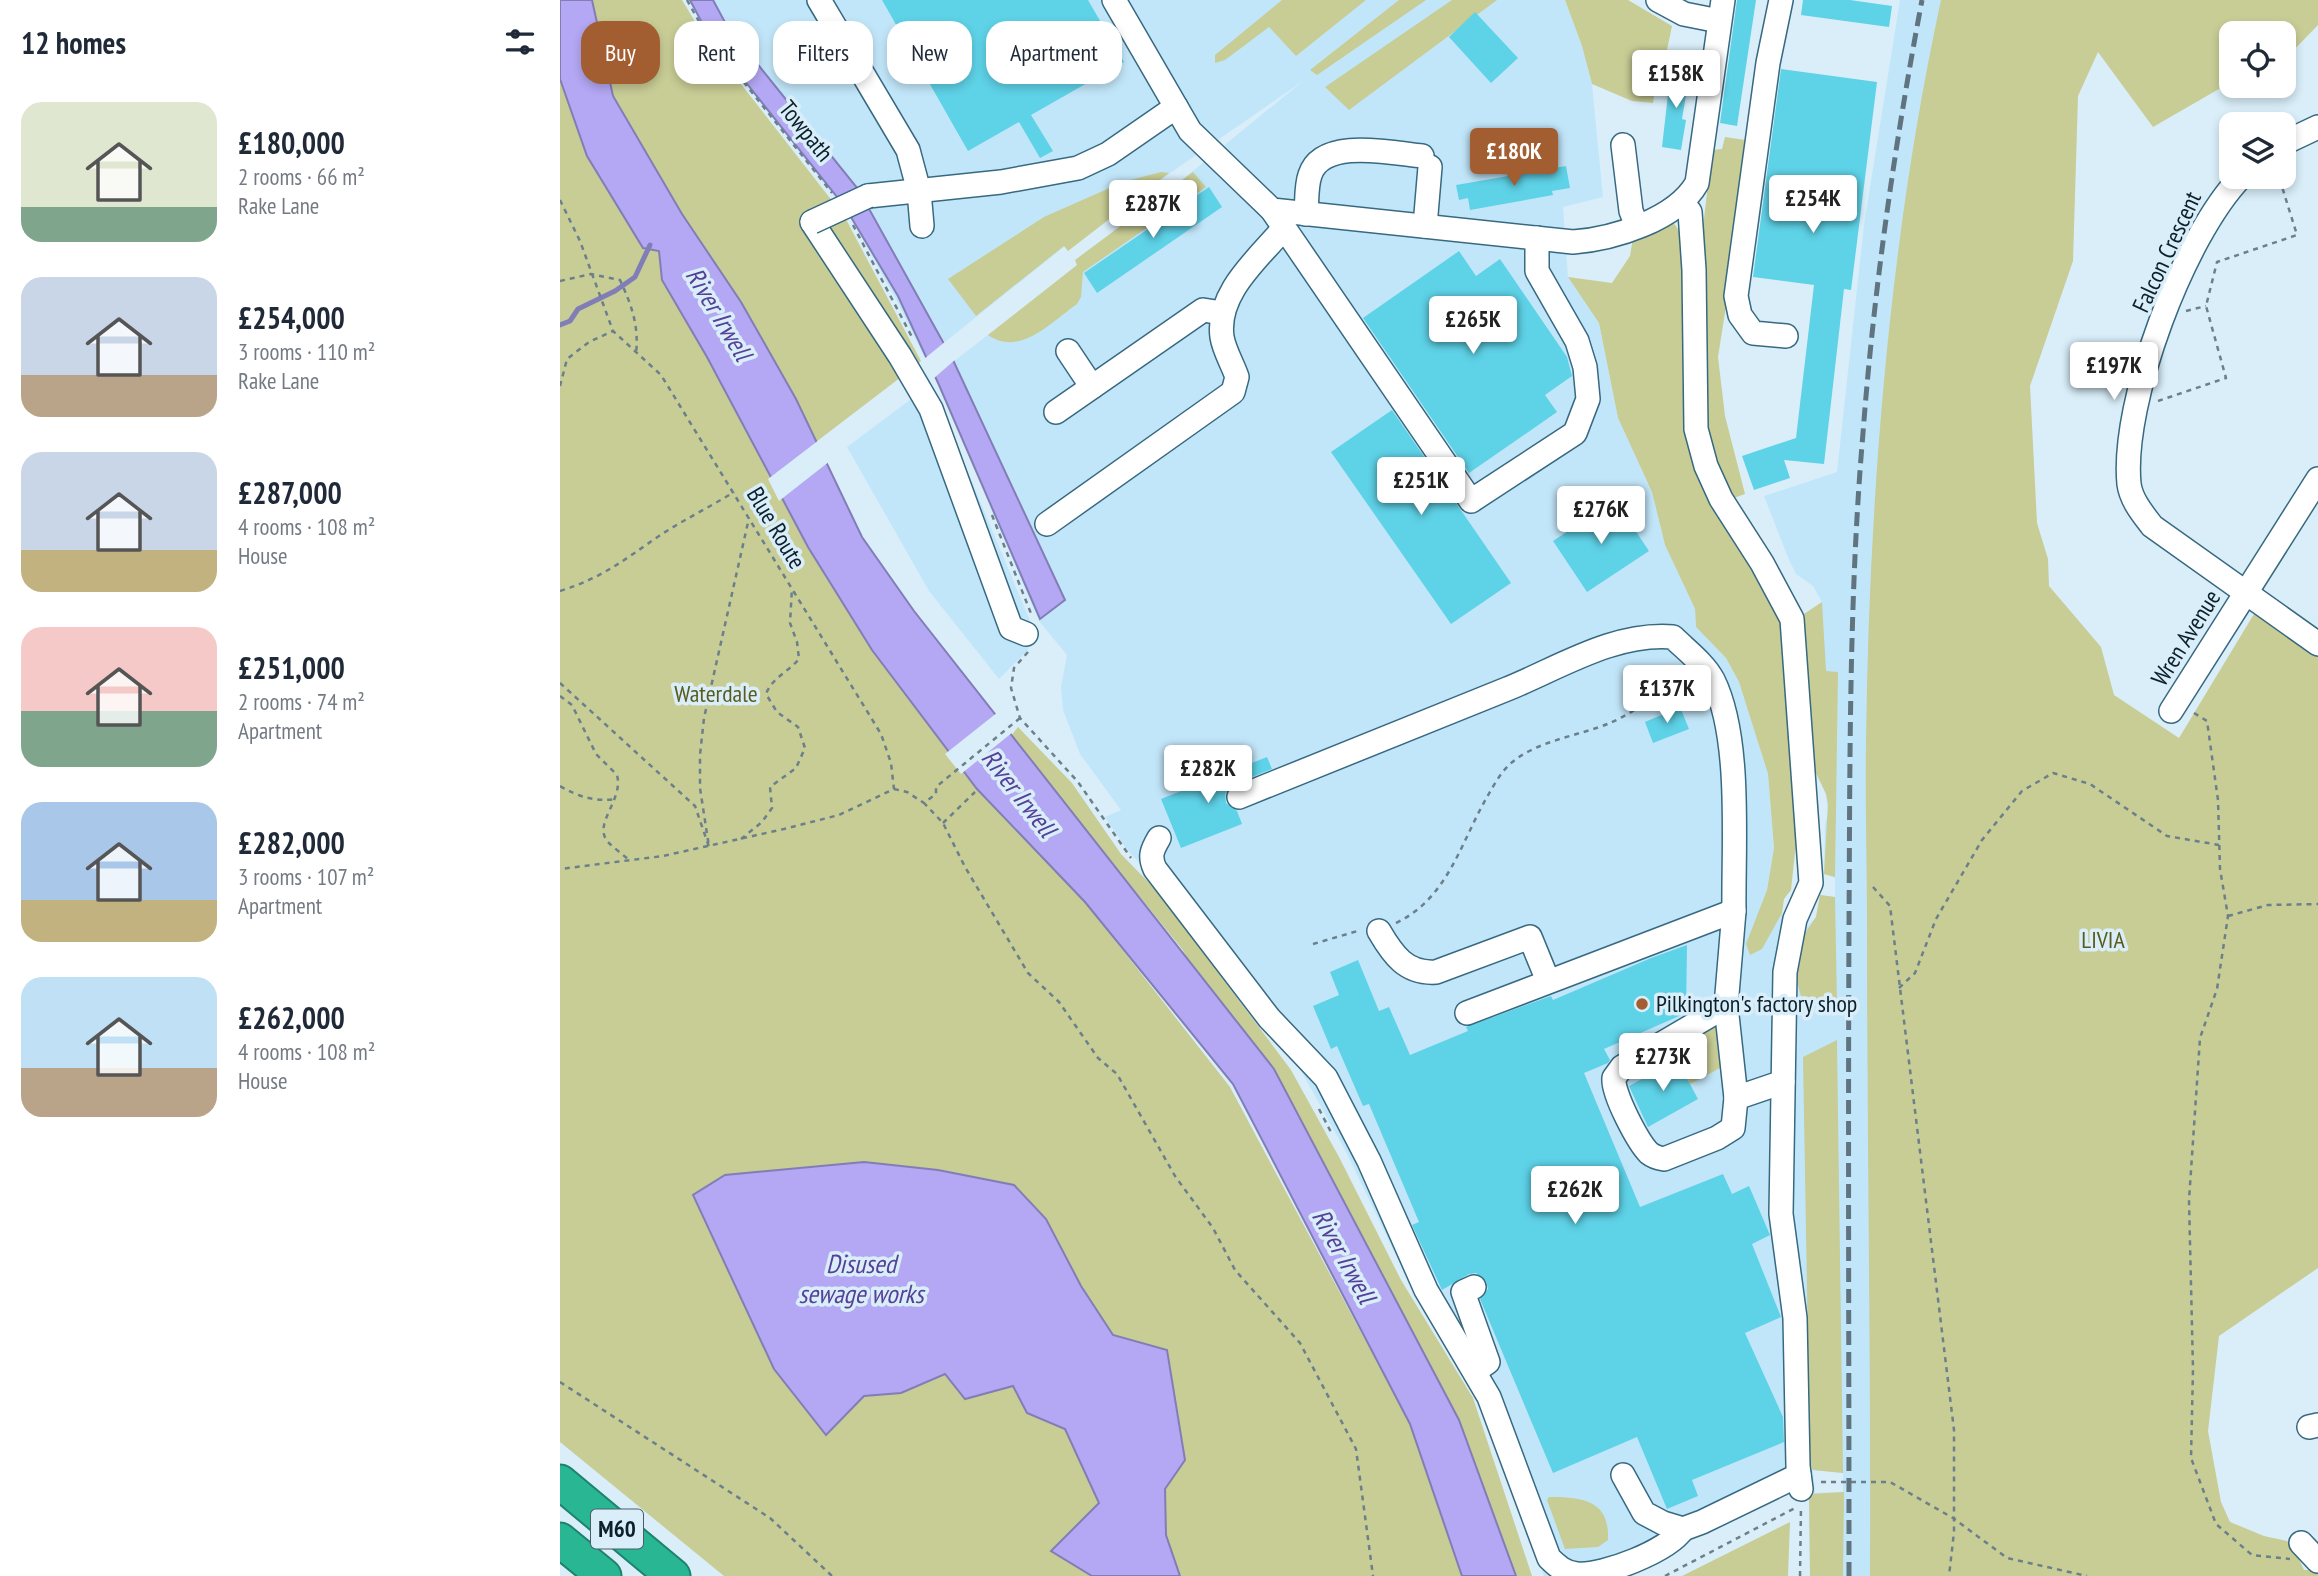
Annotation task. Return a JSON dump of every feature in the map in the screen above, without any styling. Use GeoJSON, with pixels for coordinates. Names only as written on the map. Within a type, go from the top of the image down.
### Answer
{"type":"FeatureCollection","features":[{"type":"Feature","properties":{"kind":"highway","name":"M60"},"geometry":{"type":"LineString","coordinates":[[560,1482],[673,1576]]}},
{"type":"Feature","properties":{"kind":"highway","name":"M60"},"geometry":{"type":"LineString","coordinates":[[560,1540],[604,1576]]}},
{"type":"Feature","properties":{"kind":"street"},"geometry":{"type":"LineString","coordinates":[[819,0],[908,150],[919,191],[922,226]]}},
{"type":"Feature","properties":{"kind":"street"},"geometry":{"type":"LineString","coordinates":[[1114,0],[1190,131],[1278,219],[1471,500],[1575,433],[1588,399],[1585,367],[1577,341],[1536,271],[1537,238]]}},
{"type":"Feature","properties":{"kind":"street"},"geometry":{"type":"LineString","coordinates":[[1047,524],[1233,392],[1237,377],[1223,339],[1222,313],[1233,290],[1278,219],[1306,214],[1573,242],[1597,240],[1637,226],[1683,203],[1698,183],[1721,10],[1684,14],[1658,0]]}},
{"type":"Feature","properties":{"kind":"street"},"geometry":{"type":"LineString","coordinates":[[1781,0],[1768,63],[1736,296],[1740,315],[1752,333],[1786,336]]}},
{"type":"Feature","properties":{"kind":"street"},"geometry":{"type":"LineString","coordinates":[[1026,634],[1011,628],[932,409],[812,222],[868,196],[1001,182],[1078,168],[1108,154],[1176,107]]}},
{"type":"Feature","properties":{"kind":"street"},"geometry":{"type":"LineString","coordinates":[[2296,137],[2318,127]]}},
{"type":"Feature","properties":{"kind":"street"},"geometry":{"type":"LineString","coordinates":[[1623,145],[1631,211],[1637,226]]}},
{"type":"Feature","properties":{"kind":"street"},"geometry":{"type":"LineString","coordinates":[[1306,214],[1310,173],[1325,157],[1347,149],[1426,161],[1425,226]]}},
{"type":"Feature","properties":{"kind":"street","name":"Falcon Crescent"},"geometry":{"type":"LineString","coordinates":[[2229,189],[2222,196],[2183,270],[2145,366],[2129,444],[2129,487],[2138,508],[2152,526],[2318,644]]}},
{"type":"Feature","properties":{"kind":"street"},"geometry":{"type":"LineString","coordinates":[[1159,838],[1152,851],[1154,869],[1269,1018],[1326,1078],[1369,1161],[1426,1290],[1489,1397],[1549,1558],[1559,1568],[1578,1574],[1607,1570],[1675,1540],[1683,1529],[1800,1482],[1795,1318],[1782,1214],[1785,972],[1795,919],[1811,883],[1793,619],[1762,563],[1721,499],[1706,466],[1696,429],[1694,270],[1690,212],[1683,203]]}},
{"type":"Feature","properties":{"kind":"street"},"geometry":{"type":"LineString","coordinates":[[1056,412],[1203,310],[1222,313]]}},
{"type":"Feature","properties":{"kind":"street"},"geometry":{"type":"LineString","coordinates":[[1068,351],[1092,387]]}},
{"type":"Feature","properties":{"kind":"street","name":"Wren Avenue"},"geometry":{"type":"LineString","coordinates":[[2173,707],[2318,479]]}},
{"type":"Feature","properties":{"kind":"street"},"geometry":{"type":"LineString","coordinates":[[1238,797],[1609,645],[1648,635],[1673,637],[1712,678],[1720,698],[1729,743],[1734,911],[1726,1006],[1736,1098],[1733,1128],[1729,1132],[1664,1159],[1657,1158],[1646,1148],[1613,1084],[1622,1067],[1726,1006]]}},
{"type":"Feature","properties":{"kind":"street"},"geometry":{"type":"LineString","coordinates":[[1467,1013],[1734,911]]}},
{"type":"Feature","properties":{"kind":"street"},"geometry":{"type":"LineString","coordinates":[[1379,931],[1399,961],[1411,970],[1422,973],[1436,972],[1530,937],[1548,981]]}},
{"type":"Feature","properties":{"kind":"street"},"geometry":{"type":"LineString","coordinates":[[1736,1098],[1783,1082]]}},
{"type":"Feature","properties":{"kind":"street"},"geometry":{"type":"LineString","coordinates":[[1474,1287],[1463,1292],[1488,1362],[1475,1371]]}},
{"type":"Feature","properties":{"kind":"street"},"geometry":{"type":"LineString","coordinates":[[1623,1475],[1643,1513],[1683,1529]]}},
{"type":"Feature","properties":{"kind":"path","name":"Towpath"},"geometry":{"type":"LineString","coordinates":[[687,0],[707,36],[811,163],[833,195]]}},
{"type":"Feature","properties":{"kind":"path"},"geometry":{"type":"LineString","coordinates":[[2135,409],[2226,378],[2206,306],[2217,262],[2297,235],[2283,189]]}},
{"type":"Feature","properties":{"kind":"path","name":"Blue Route"},"geometry":{"type":"LineString","coordinates":[[560,200],[580,241],[613,331],[661,375],[792,588],[790,623],[797,642],[799,659],[789,672],[775,680],[766,694],[771,706],[799,727],[805,748],[796,768],[770,787],[772,808],[762,822],[739,840],[629,860],[560,869]]}},
{"type":"Feature","properties":{"kind":"path"},"geometry":{"type":"LineString","coordinates":[[560,281],[591,274],[620,281],[634,309],[638,336],[636,354]]}},
{"type":"Feature","properties":{"kind":"path"},"geometry":{"type":"LineString","coordinates":[[560,386],[567,359],[589,342],[613,331]]}},
{"type":"Feature","properties":{"kind":"path"},"geometry":{"type":"LineString","coordinates":[[560,591],[586,583],[627,561],[660,536],[734,492]]}},
{"type":"Feature","properties":{"kind":"path"},"geometry":{"type":"LineString","coordinates":[[709,847],[700,788],[704,718],[749,517]]}},
{"type":"Feature","properties":{"kind":"path"},"geometry":{"type":"LineString","coordinates":[[792,588],[881,734],[891,762],[894,789]]}},
{"type":"Feature","properties":{"kind":"path"},"geometry":{"type":"LineString","coordinates":[[1313,944],[1350,931],[1379,931],[1414,915],[1434,897],[1445,881],[1494,785],[1509,764],[1546,744],[1611,722],[1699,663]]}},
{"type":"Feature","properties":{"kind":"path"},"geometry":{"type":"LineString","coordinates":[[560,683],[695,806],[709,847]]}},
{"type":"Feature","properties":{"kind":"path"},"geometry":{"type":"LineString","coordinates":[[560,696],[572,705],[597,754],[617,775],[617,800],[602,827],[607,841],[629,860]]}},
{"type":"Feature","properties":{"kind":"path"},"geometry":{"type":"LineString","coordinates":[[2173,707],[2207,721],[2218,800],[2220,869],[2228,916],[2217,989],[2200,1038],[2190,1187],[2193,1369],[2191,1458],[2216,1524],[2252,1555],[2287,1559],[2311,1553]]}},
{"type":"Feature","properties":{"kind":"path"},"geometry":{"type":"LineString","coordinates":[[924,803],[936,794],[936,787],[1020,718],[1078,782],[1135,862]]}},
{"type":"Feature","properties":{"kind":"path"},"geometry":{"type":"LineString","coordinates":[[1899,988],[1915,973],[1936,919],[1983,840],[2022,791],[2053,774],[2090,784],[2167,835],[2219,845]]}},
{"type":"Feature","properties":{"kind":"path"},"geometry":{"type":"LineString","coordinates":[[560,786],[577,796],[600,801],[617,800]]}},
{"type":"Feature","properties":{"kind":"path"},"geometry":{"type":"LineString","coordinates":[[739,840],[839,815],[894,789],[907,792],[924,803],[943,823],[965,867],[1028,973],[1059,1002],[1098,1058],[1117,1074],[1175,1176],[1213,1228],[1235,1270],[1300,1343],[1356,1449],[1373,1576]]}},
{"type":"Feature","properties":{"kind":"path"},"geometry":{"type":"LineString","coordinates":[[943,823],[975,792]]}},
{"type":"Feature","properties":{"kind":"path"},"geometry":{"type":"LineString","coordinates":[[1873,887],[1889,906],[1954,1430],[1949,1576]]}},
{"type":"Feature","properties":{"kind":"path"},"geometry":{"type":"LineString","coordinates":[[2228,916],[2268,905],[2318,904]]}},
{"type":"Feature","properties":{"kind":"path"},"geometry":{"type":"LineString","coordinates":[[1317,1105],[1333,1136]]}},
{"type":"Feature","properties":{"kind":"path"},"geometry":{"type":"LineString","coordinates":[[560,1381],[770,1518],[832,1576]]}},
{"type":"Feature","properties":{"kind":"path"},"geometry":{"type":"LineString","coordinates":[[1800,1482],[1890,1482],[1953,1518],[2007,1558],[2087,1576]]}},
{"type":"Feature","properties":{"kind":"path"},"geometry":{"type":"LineString","coordinates":[[1665,1576],[1794,1510],[1800,1482]]}},
{"type":"Feature","properties":{"kind":"path"},"geometry":{"type":"LineString","coordinates":[[1800,1482],[1800,1576]]}},
{"type":"Feature","properties":{"kind":"shaded area"},"geometry":{"type":"Polygon","coordinates":[[[688,0],[1565,0],[1582,46],[1592,84],[1603,197],[1563,207],[1568,277],[1599,323],[1618,418],[1652,492],[1665,545],[1695,609],[1696,627],[1726,658],[1739,682],[1768,774],[1774,848],[1767,890],[1762,903],[1807,927],[1816,917],[1820,895],[1835,897],[1835,878],[1824,874],[1825,824],[1828,813],[1826,794],[1808,756],[1801,616],[1822,602],[1813,586],[1796,574],[1764,496],[1837,472],[1864,225],[1900,0],[1951,0],[1896,1576],[1810,1576],[1809,1494],[1794,1490],[1605,1576],[1544,1576],[1479,1396],[1404,1272],[1346,1152],[1299,1067],[1161,885],[1128,851],[1105,817],[1121,810],[1080,754],[1063,710],[1061,687],[1067,655],[1039,621],[935,376],[1078,265],[1303,81],[1065,246],[925,358],[895,297],[849,215],[746,84],[759,84],[759,21],[700,21],[688,0]],[[1813,1470],[1815,1493],[1843,1492],[1843,1473],[1813,1470]]]}},
{"type":"Feature","properties":{"kind":"shaded area"},"geometry":{"type":"Polygon","coordinates":[[[931,384],[1031,623],[1028,650],[999,679],[929,591],[847,447],[931,384]]]}},
{"type":"Feature","properties":{"kind":"green space"},"geometry":{"type":"Polygon","coordinates":[[[592,0],[682,0],[695,21],[674,21],[674,84],[741,84],[833,202],[805,218],[905,374],[816,442],[741,302],[682,214],[613,96],[610,84],[660,84],[660,21],[597,21],[592,0]]]}},
{"type":"Feature","properties":{"kind":"green space"},"geometry":{"type":"Polygon","coordinates":[[[1282,0],[1366,0],[1296,56],[1269,27],[1225,60],[1215,63],[1215,55],[1282,0]]]}},
{"type":"Feature","properties":{"kind":"green space"},"geometry":{"type":"Polygon","coordinates":[[[1399,0],[1426,0],[1317,75],[1310,70],[1399,0]]]}},
{"type":"Feature","properties":{"kind":"green space"},"geometry":{"type":"Polygon","coordinates":[[[1452,0],[1497,0],[1349,110],[1325,87],[1452,0]]]}},
{"type":"Feature","properties":{"kind":"green space"},"geometry":{"type":"Polygon","coordinates":[[[1565,0],[1628,0],[1672,26],[1660,83],[1656,82],[1653,103],[1632,101],[1592,84],[1582,46],[1565,0]]]}},
{"type":"Feature","properties":{"kind":"green space","name":"LIVIA"},"geometry":{"type":"Polygon","coordinates":[[[1941,0],[2318,0],[2318,25],[2296,48],[2296,21],[2219,21],[2219,89],[2153,127],[2098,52],[2078,96],[2073,261],[2030,386],[2037,523],[2048,559],[2049,586],[2101,647],[2114,695],[2179,738],[2254,614],[2318,652],[2318,1268],[2219,1336],[2208,1431],[2221,1502],[2230,1522],[2264,1536],[2291,1542],[2304,1570],[2318,1570],[2318,1576],[1870,1576],[1866,765],[1868,650],[1877,463],[1885,369],[1895,275],[1923,90],[1941,0]]]}},
{"type":"Feature","properties":{"kind":"green space","name":"Waterdale"},"geometry":{"type":"Polygon","coordinates":[[[560,79],[587,156],[643,248],[659,250],[662,280],[707,357],[808,547],[872,650],[977,789],[1085,902],[1230,1087],[1410,1424],[1462,1576],[1180,1576],[1166,1535],[1165,1489],[1185,1460],[1167,1350],[1113,1335],[1014,1185],[938,1170],[864,1162],[826,1434],[864,1396],[901,1393],[945,1374],[965,1398],[1013,1386],[1027,1413],[1065,1428],[1099,1503],[1051,1551],[1092,1576],[724,1576],[560,1442],[560,79]]]}},
{"type":"Feature","properties":{"kind":"green space"},"geometry":{"type":"Polygon","coordinates":[[[1725,137],[1752,141],[1718,357],[1725,416],[1745,494],[1728,500],[1703,427],[1700,253],[1712,150],[1722,149],[1725,137]]]}},
{"type":"Feature","properties":{"kind":"green space"},"geometry":{"type":"Polygon","coordinates":[[[1161,172],[1169,173],[1068,251],[1064,246],[976,316],[948,279],[1044,217],[1123,182],[1161,172]]]}},
{"type":"Feature","properties":{"kind":"green space"},"geometry":{"type":"Polygon","coordinates":[[[1193,172],[1206,187],[1083,272],[1081,297],[1077,304],[1045,328],[1023,340],[1000,341],[988,335],[1077,265],[1075,260],[1193,172]]]}},
{"type":"Feature","properties":{"kind":"green space"},"geometry":{"type":"Polygon","coordinates":[[[841,210],[921,361],[913,368],[816,222],[841,210]]]}},
{"type":"Feature","properties":{"kind":"green space"},"geometry":{"type":"Polygon","coordinates":[[[1673,222],[1680,232],[1686,319],[1685,381],[1728,529],[1737,547],[1757,571],[1784,627],[1796,843],[1791,890],[1784,899],[1782,913],[1762,949],[1750,955],[1746,944],[1767,890],[1774,848],[1768,774],[1739,682],[1726,658],[1696,627],[1695,609],[1665,545],[1652,492],[1618,418],[1599,323],[1568,277],[1612,283],[1630,256],[1633,238],[1673,222]]]}},
{"type":"Feature","properties":{"kind":"green space"},"geometry":{"type":"Polygon","coordinates":[[[1822,602],[1826,671],[1838,672],[1835,877],[1824,874],[1828,804],[1808,756],[1801,616],[1822,602]]]}},
{"type":"Feature","properties":{"kind":"green space"},"geometry":{"type":"Polygon","coordinates":[[[1018,727],[1072,783],[1121,854],[1157,891],[1291,1070],[1339,1157],[1401,1280],[1473,1398],[1532,1576],[1516,1576],[1459,1420],[1182,949],[1011,736],[1018,727]]]}},
{"type":"Feature","properties":{"kind":"green space"},"geometry":{"type":"Polygon","coordinates":[[[1820,895],[1835,897],[1837,1005],[1801,996],[1795,974],[1801,939],[1816,917],[1820,895]]]}},
{"type":"Feature","properties":{"kind":"green space"},"geometry":{"type":"Polygon","coordinates":[[[1719,1020],[1724,1066],[1690,1084],[1673,1049],[1719,1020]]]}},
{"type":"Feature","properties":{"kind":"green space"},"geometry":{"type":"Polygon","coordinates":[[[1837,1040],[1843,1473],[1813,1470],[1810,1463],[1803,1057],[1837,1040]]]}},
{"type":"Feature","properties":{"kind":"green space"},"geometry":{"type":"Polygon","coordinates":[[[1844,1492],[1843,1576],[1810,1576],[1809,1494],[1844,1492]]]}},
{"type":"Feature","properties":{"kind":"green space"},"geometry":{"type":"Polygon","coordinates":[[[1549,1497],[1582,1500],[1598,1508],[1604,1516],[1608,1540],[1598,1547],[1565,1549],[1547,1500],[1549,1497]]]}},
{"type":"Feature","properties":{"kind":"green space"},"geometry":{"type":"Polygon","coordinates":[[[1790,1522],[1788,1576],[1682,1576],[1790,1522]]]}},
{"type":"Feature","properties":{"kind":"water","name":"River Irwell"},"geometry":{"type":"Polygon","coordinates":[[[560,0],[592,0],[597,21],[581,21],[581,84],[610,84],[613,96],[682,214],[741,302],[796,399],[862,537],[914,611],[1274,1069],[1459,1420],[1516,1576],[1462,1576],[1410,1424],[1233,1084],[1085,902],[977,789],[872,650],[808,547],[707,357],[662,280],[659,251],[643,248],[587,156],[560,79],[560,0]]]}},
{"type":"Feature","properties":{"kind":"water"},"geometry":{"type":"Polygon","coordinates":[[[690,0],[713,0],[724,21],[701,21],[690,0]]]}},
{"type":"Feature","properties":{"kind":"water"},"geometry":{"type":"Polygon","coordinates":[[[759,66],[858,189],[953,360],[1065,600],[1040,619],[898,296],[845,207],[747,84],[759,84],[759,66]]]}},
{"type":"Feature","properties":{"kind":"water","name":"Disused sewage works"},"geometry":{"type":"Polygon","coordinates":[[[864,1162],[938,1170],[1014,1185],[1046,1219],[1081,1286],[1113,1335],[1167,1350],[1185,1460],[1165,1489],[1166,1535],[1180,1576],[1092,1576],[1051,1551],[1099,1503],[1065,1429],[1027,1413],[1013,1386],[965,1399],[945,1374],[901,1393],[864,1396],[826,1435],[774,1369],[693,1195],[725,1175],[864,1162]]]}},
{"type":"Feature","properties":{"kind":"pier"},"geometry":{"type":"Polygon","coordinates":[[[946,341],[956,359],[933,379],[924,359],[946,341]]]}},
{"type":"Feature","properties":{"kind":"pier"},"geometry":{"type":"Polygon","coordinates":[[[819,440],[830,461],[779,501],[768,479],[819,440]]]}},
{"type":"Feature","properties":{"kind":"pier"},"geometry":{"type":"Polygon","coordinates":[[[998,712],[1013,732],[961,774],[945,754],[998,712]]]}},
{"type":"Feature","properties":{"kind":"building"},"geometry":{"type":"Polygon","coordinates":[[[882,0],[1088,0],[1100,21],[986,21],[986,84],[1085,84],[1031,115],[1053,151],[1040,158],[1019,122],[968,151],[930,84],[972,84],[972,21],[894,21],[882,0]]]}},
{"type":"Feature","properties":{"kind":"building"},"geometry":{"type":"Polygon","coordinates":[[[1737,0],[1756,0],[1737,126],[1720,123],[1737,0]]]}},
{"type":"Feature","properties":{"kind":"building"},"geometry":{"type":"Polygon","coordinates":[[[1803,0],[1850,0],[1892,6],[1889,27],[1801,15],[1803,0]]]}},
{"type":"Feature","properties":{"kind":"building"},"geometry":{"type":"Polygon","coordinates":[[[1475,12],[1518,58],[1491,83],[1449,37],[1475,12]]]}},
{"type":"Feature","properties":{"kind":"building"},"geometry":{"type":"Polygon","coordinates":[[[1671,68],[1690,71],[1682,119],[1686,120],[1681,150],[1662,147],[1671,68]]]}},
{"type":"Feature","properties":{"kind":"building"},"geometry":{"type":"Polygon","coordinates":[[[1781,69],[1877,82],[1851,290],[1844,289],[1824,464],[1784,460],[1790,478],[1754,490],[1742,456],[1796,438],[1814,285],[1753,277],[1781,69]]]}},
{"type":"Feature","properties":{"kind":"building"},"geometry":{"type":"Polygon","coordinates":[[[1566,166],[1570,188],[1552,191],[1553,195],[1470,210],[1468,198],[1459,200],[1456,185],[1566,166]]]}},
{"type":"Feature","properties":{"kind":"building"},"geometry":{"type":"Polygon","coordinates":[[[1209,187],[1222,207],[1097,293],[1084,273],[1209,187]]]}},
{"type":"Feature","properties":{"kind":"building"},"geometry":{"type":"Polygon","coordinates":[[[1459,251],[1476,276],[1500,259],[1567,357],[1572,376],[1545,395],[1557,412],[1469,473],[1363,318],[1459,251]]]}},
{"type":"Feature","properties":{"kind":"building"},"geometry":{"type":"Polygon","coordinates":[[[1392,410],[1511,583],[1451,624],[1331,452],[1392,410]]]}},
{"type":"Feature","properties":{"kind":"building"},"geometry":{"type":"Polygon","coordinates":[[[1615,500],[1649,551],[1587,592],[1553,541],[1615,500]]]}},
{"type":"Feature","properties":{"kind":"building"},"geometry":{"type":"Polygon","coordinates":[[[1680,707],[1689,729],[1653,743],[1645,722],[1680,707]]]}},
{"type":"Feature","properties":{"kind":"building"},"geometry":{"type":"Polygon","coordinates":[[[1267,757],[1272,769],[1234,784],[1225,794],[1226,803],[1237,811],[1242,824],[1181,848],[1161,799],[1267,757]]]}},
{"type":"Feature","properties":{"kind":"building"},"geometry":{"type":"Polygon","coordinates":[[[1687,945],[1686,1013],[1604,1049],[1610,1060],[1608,1063],[1584,1073],[1640,1207],[1723,1174],[1732,1194],[1749,1186],[1770,1235],[1752,1244],[1781,1317],[1745,1333],[1783,1417],[1784,1442],[1692,1480],[1698,1496],[1667,1509],[1637,1437],[1553,1473],[1480,1299],[1488,1289],[1486,1281],[1476,1273],[1469,1274],[1442,1290],[1412,1225],[1419,1222],[1369,1104],[1363,1106],[1337,1046],[1331,1049],[1313,1006],[1339,995],[1330,972],[1358,960],[1379,1011],[1389,1007],[1410,1055],[1468,1031],[1466,1027],[1551,996],[1553,1000],[1687,945]]]}},
{"type":"Feature","properties":{"kind":"building"},"geometry":{"type":"Polygon","coordinates":[[[1677,1060],[1698,1099],[1648,1127],[1629,1086],[1677,1060]]]}},
{"type":"Feature","properties":{"kind":"waterway"},"geometry":{"type":"LineString","coordinates":[[560,325],[570,321],[578,309],[615,291],[635,277],[650,245]]}},
{"type":"Feature","properties":{"kind":"railway"},"geometry":{"type":"LineString","coordinates":[[1849,1576],[1850,802],[1855,556],[1858,494],[1879,270],[1894,162],[1922,0]]}},
{"type":"Feature","properties":{"kind":"place","name":"Pilkington's factory shop"},"geometry":{"type":"Point","coordinates":[1642,1004]}}]}
